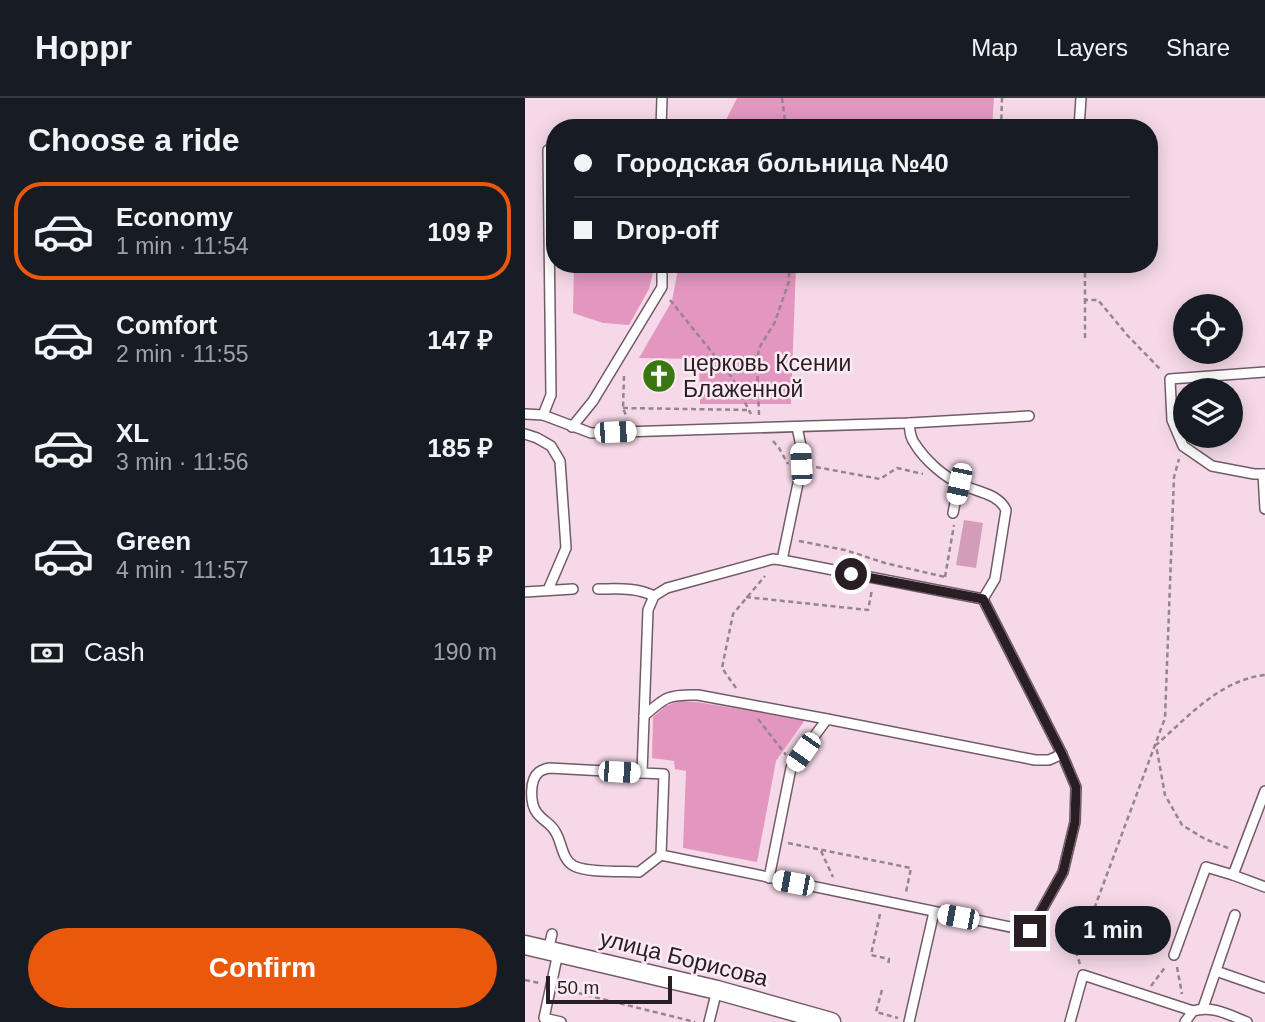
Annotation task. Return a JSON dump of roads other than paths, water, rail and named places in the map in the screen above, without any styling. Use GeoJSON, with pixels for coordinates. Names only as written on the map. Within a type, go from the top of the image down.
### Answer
{"type":"FeatureCollection","features":[{"type":"Feature","properties":{"kind":"street","name":"улица Борисова"},"geometry":{"type":"LineString","coordinates":[[525,945],[553,946],[831,1022]]}},
{"type":"Feature","properties":{"kind":"lane"},"geometry":{"type":"LineString","coordinates":[[661,119],[662,98]]}},
{"type":"Feature","properties":{"kind":"lane"},"geometry":{"type":"LineString","coordinates":[[1080,119],[1081,98]]}},
{"type":"Feature","properties":{"kind":"lane"},"geometry":{"type":"LineString","coordinates":[[543,415],[551,395],[550,273]]}},
{"type":"Feature","properties":{"kind":"lane"},"geometry":{"type":"LineString","coordinates":[[572,427],[593,401],[662,287],[662,273]]}},
{"type":"Feature","properties":{"kind":"lane"},"geometry":{"type":"LineString","coordinates":[[1265,372],[1170,379],[1173,420],[1183,446],[1212,466],[1264,474],[1265,509]]}},
{"type":"Feature","properties":{"kind":"lane"},"geometry":{"type":"LineString","coordinates":[[525,414],[543,415],[590,433],[909,423],[1029,416]]}},
{"type":"Feature","properties":{"kind":"lane"},"geometry":{"type":"LineString","coordinates":[[909,423],[910,435],[915,444],[939,471],[959,484],[1003,502],[1006,510],[995,579],[983,599]]}},
{"type":"Feature","properties":{"kind":"lane"},"geometry":{"type":"LineString","coordinates":[[782,560],[801,464],[797,427]]}},
{"type":"Feature","properties":{"kind":"lane"},"geometry":{"type":"LineString","coordinates":[[525,435],[551,446],[560,461],[566,548],[548,590]]}},
{"type":"Feature","properties":{"kind":"lane"},"geometry":{"type":"LineString","coordinates":[[953,513],[959,484]]}},
{"type":"Feature","properties":{"kind":"lane"},"geometry":{"type":"LineString","coordinates":[[642,773],[648,610],[654,596],[667,587],[773,559],[983,599]]}},
{"type":"Feature","properties":{"kind":"lane"},"geometry":{"type":"LineString","coordinates":[[525,593],[573,589]]}},
{"type":"Feature","properties":{"kind":"lane"},"geometry":{"type":"LineString","coordinates":[[598,589],[632,589],[654,596]]}},
{"type":"Feature","properties":{"kind":"lane"},"geometry":{"type":"LineString","coordinates":[[661,855],[664,774],[549,768],[539,772],[533,780],[532,799],[535,811],[554,828],[564,855],[571,865],[582,869],[639,872],[661,855],[1030,931],[1063,872],[1075,822],[1076,787],[983,599]]}},
{"type":"Feature","properties":{"kind":"lane"},"geometry":{"type":"LineString","coordinates":[[643,716],[662,700],[678,694],[698,695],[1035,761],[1049,760],[1062,754]]}},
{"type":"Feature","properties":{"kind":"lane"},"geometry":{"type":"LineString","coordinates":[[769,878],[792,768],[827,719]]}},
{"type":"Feature","properties":{"kind":"lane"},"geometry":{"type":"LineString","coordinates":[[1233,874],[1265,791]]}},
{"type":"Feature","properties":{"kind":"lane"},"geometry":{"type":"LineString","coordinates":[[1174,955],[1206,867],[1265,887]]}},
{"type":"Feature","properties":{"kind":"lane"},"geometry":{"type":"LineString","coordinates":[[909,1021],[933,912]]}},
{"type":"Feature","properties":{"kind":"lane"},"geometry":{"type":"LineString","coordinates":[[1203,1008],[1235,915]]}},
{"type":"Feature","properties":{"kind":"lane"},"geometry":{"type":"LineString","coordinates":[[553,946],[551,986],[544,1018],[561,1022]]}},
{"type":"Feature","properties":{"kind":"lane"},"geometry":{"type":"LineString","coordinates":[[1216,971],[1265,988]]}},
{"type":"Feature","properties":{"kind":"lane"},"geometry":{"type":"LineString","coordinates":[[1070,1022],[1083,975],[1189,1009],[1212,1009],[1247,1022]]}},
{"type":"Feature","properties":{"kind":"lane"},"geometry":{"type":"LineString","coordinates":[[709,1022],[717,990]]}},
{"type":"Feature","properties":{"kind":"lane"},"geometry":{"type":"LineString","coordinates":[[1185,1022],[1189,1009]]}},
{"type":"Feature","properties":{"kind":"place","name":"церковь Ксении Блаженной"},"geometry":{"type":"Point","coordinates":[659,376]}}]}
